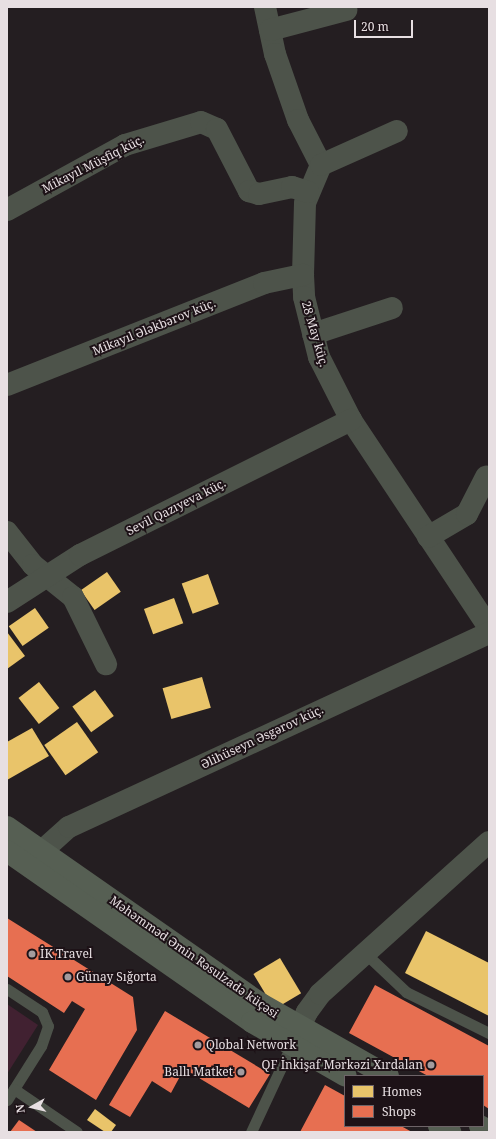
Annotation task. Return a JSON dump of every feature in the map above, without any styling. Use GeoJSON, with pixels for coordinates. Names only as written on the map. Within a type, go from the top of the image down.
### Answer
{"type":"FeatureCollection","features":[{"type":"Feature","properties":{"kind":"main road","name":"Məhəmməd Əmin Rəsulzadə küçəsi"},"geometry":{"type":"LineString","coordinates":[[7,826],[37,860],[295,1037],[345,1075]]}},
{"type":"Feature","properties":{"kind":"main road","name":"Məhəmməd Əmin Rəsulzadə küçəsi"},"geometry":{"type":"LineString","coordinates":[[7,852],[37,860]]}},
{"type":"Feature","properties":{"kind":"main road","name":"Məhəmməd Əmin Rəsulzadə küçəsi"},"geometry":{"type":"LineString","coordinates":[[295,1037],[386,1075]]}},
{"type":"Feature","properties":{"kind":"main road"},"geometry":{"type":"LineString","coordinates":[[441,1127],[450,1132]]}},
{"type":"Feature","properties":{"kind":"street"},"geometry":{"type":"LineString","coordinates":[[265,7],[270,30],[298,120],[321,165],[319,176],[308,192]]}},
{"type":"Feature","properties":{"kind":"street"},"geometry":{"type":"LineString","coordinates":[[270,30],[346,10]]}},
{"type":"Feature","properties":{"kind":"street","name":"Mikayıl Müşfiq küç."},"geometry":{"type":"LineString","coordinates":[[7,210],[125,145],[201,122],[217,129],[249,192],[259,194],[292,187],[308,192]]}},
{"type":"Feature","properties":{"kind":"street"},"geometry":{"type":"LineString","coordinates":[[321,165],[397,131]]}},
{"type":"Feature","properties":{"kind":"street","name":"28 May küç."},"geometry":{"type":"LineString","coordinates":[[308,192],[303,275],[313,334],[336,395],[428,538],[489,628]]}},
{"type":"Feature","properties":{"kind":"street","name":"Mikayıl Ələkbərov küç."},"geometry":{"type":"LineString","coordinates":[[7,385],[264,283],[303,275]]}},
{"type":"Feature","properties":{"kind":"street"},"geometry":{"type":"LineString","coordinates":[[313,334],[392,308]]}},
{"type":"Feature","properties":{"kind":"street","name":"Sevil Qazıyeva küç."},"geometry":{"type":"LineString","coordinates":[[7,602],[46,574],[351,420]]}},
{"type":"Feature","properties":{"kind":"street"},"geometry":{"type":"LineString","coordinates":[[428,538],[467,514],[486,476]]}},
{"type":"Feature","properties":{"kind":"street"},"geometry":{"type":"LineString","coordinates":[[7,532],[19,551],[73,597],[106,664]]}},
{"type":"Feature","properties":{"kind":"street","name":"Əlihüseyn Əsgərov küç."},"geometry":{"type":"LineString","coordinates":[[37,860],[69,827],[489,633]]}},
{"type":"Feature","properties":{"kind":"street"},"geometry":{"type":"LineString","coordinates":[[295,1037],[320,994],[489,842]]}},
{"type":"Feature","properties":{"kind":"lane"},"geometry":{"type":"LineString","coordinates":[[366,954],[406,992],[489,1033]]}},
{"type":"Feature","properties":{"kind":"lane"},"geometry":{"type":"LineString","coordinates":[[7,989],[42,1012],[48,1026],[41,1046],[7,1100]]}},
{"type":"Feature","properties":{"kind":"lane"},"geometry":{"type":"LineString","coordinates":[[251,1132],[295,1037]]}},
{"type":"Feature","properties":{"kind":"lane"},"geometry":{"type":"LineString","coordinates":[[14,1089],[77,1132]]}},
{"type":"Feature","properties":{"kind":"shaded area"},"geometry":{"type":"Polygon","coordinates":[[[7,1004],[38,1025],[7,1074],[7,1004]]]}},
{"type":"Feature","properties":{"kind":"building: Homes"},"geometry":{"type":"Polygon","coordinates":[[[107,572],[121,592],[95,610],[81,590],[107,572]]]}},
{"type":"Feature","properties":{"kind":"building: Homes"},"geometry":{"type":"Polygon","coordinates":[[[208,574],[219,604],[193,614],[182,584],[208,574]]]}},
{"type":"Feature","properties":{"kind":"building: Homes"},"geometry":{"type":"Polygon","coordinates":[[[174,598],[183,623],[153,634],[144,609],[174,598]]]}},
{"type":"Feature","properties":{"kind":"building: Homes"},"geometry":{"type":"Polygon","coordinates":[[[35,608],[49,628],[23,646],[9,626],[35,608]]]}},
{"type":"Feature","properties":{"kind":"building: Homes"},"geometry":{"type":"Polygon","coordinates":[[[7,632],[25,656],[7,669],[7,632]]]}},
{"type":"Feature","properties":{"kind":"building: Homes"},"geometry":{"type":"Polygon","coordinates":[[[202,677],[211,708],[171,719],[163,688],[202,677]]]}},
{"type":"Feature","properties":{"kind":"building: Homes"},"geometry":{"type":"Polygon","coordinates":[[[39,682],[59,708],[39,724],[19,698],[39,682]]]}},
{"type":"Feature","properties":{"kind":"building: Homes"},"geometry":{"type":"Polygon","coordinates":[[[95,690],[114,716],[91,732],[72,706],[95,690]]]}},
{"type":"Feature","properties":{"kind":"building: Homes"},"geometry":{"type":"Polygon","coordinates":[[[77,722],[98,752],[65,775],[44,745],[77,722]]]}},
{"type":"Feature","properties":{"kind":"building: Homes"},"geometry":{"type":"Polygon","coordinates":[[[32,728],[49,756],[7,780],[7,742],[32,728]]]}},
{"type":"Feature","properties":{"kind":"building: Homes"},"geometry":{"type":"Polygon","coordinates":[[[426,931],[489,963],[489,1016],[405,973],[426,931]]]}},
{"type":"Feature","properties":{"kind":"building: Homes"},"geometry":{"type":"Polygon","coordinates":[[[280,958],[301,993],[275,1009],[253,974],[280,958]]]}},
{"type":"Feature","properties":{"kind":"building: Homes"},"geometry":{"type":"Polygon","coordinates":[[[95,1109],[116,1125],[111,1132],[105,1132],[87,1120],[95,1109]]]}},
{"type":"Feature","properties":{"kind":"building: Shops"},"geometry":{"type":"Polygon","coordinates":[[[7,918],[133,997],[137,1030],[96,1100],[49,1070],[85,1009],[72,1001],[64,1013],[7,976],[7,918]]]}},
{"type":"Feature","properties":{"kind":"building: Shops"},"geometry":{"type":"Polygon","coordinates":[[[375,985],[489,1046],[489,1109],[484,1106],[484,1075],[426,1075],[349,1033],[375,985]]]}},
{"type":"Feature","properties":{"kind":"building: Shops"},"geometry":{"type":"Polygon","coordinates":[[[165,1011],[270,1074],[249,1108],[184,1069],[171,1093],[152,1081],[130,1117],[109,1105],[165,1011]]]}},
{"type":"Feature","properties":{"kind":"building: Shops"},"geometry":{"type":"Polygon","coordinates":[[[325,1085],[344,1095],[344,1127],[403,1127],[412,1132],[300,1132],[325,1085]]]}},
{"type":"Feature","properties":{"kind":"building: Shops"},"geometry":{"type":"Polygon","coordinates":[[[19,1120],[37,1132],[10,1132],[19,1120]]]}},
{"type":"Feature","properties":{"kind":"place","name":"İK Travel"},"geometry":{"type":"Point","coordinates":[32,954]}},
{"type":"Feature","properties":{"kind":"place","name":"Günay Sığorta"},"geometry":{"type":"Point","coordinates":[68,977]}},
{"type":"Feature","properties":{"kind":"place","name":"Qlobal Network"},"geometry":{"type":"Point","coordinates":[198,1045]}},
{"type":"Feature","properties":{"kind":"place","name":"QF İnkişaf Mərkəzi Xırdalan"},"geometry":{"type":"Point","coordinates":[431,1065]}},
{"type":"Feature","properties":{"kind":"place","name":"Ballı Matket"},"geometry":{"type":"Point","coordinates":[241,1072]}}]}
